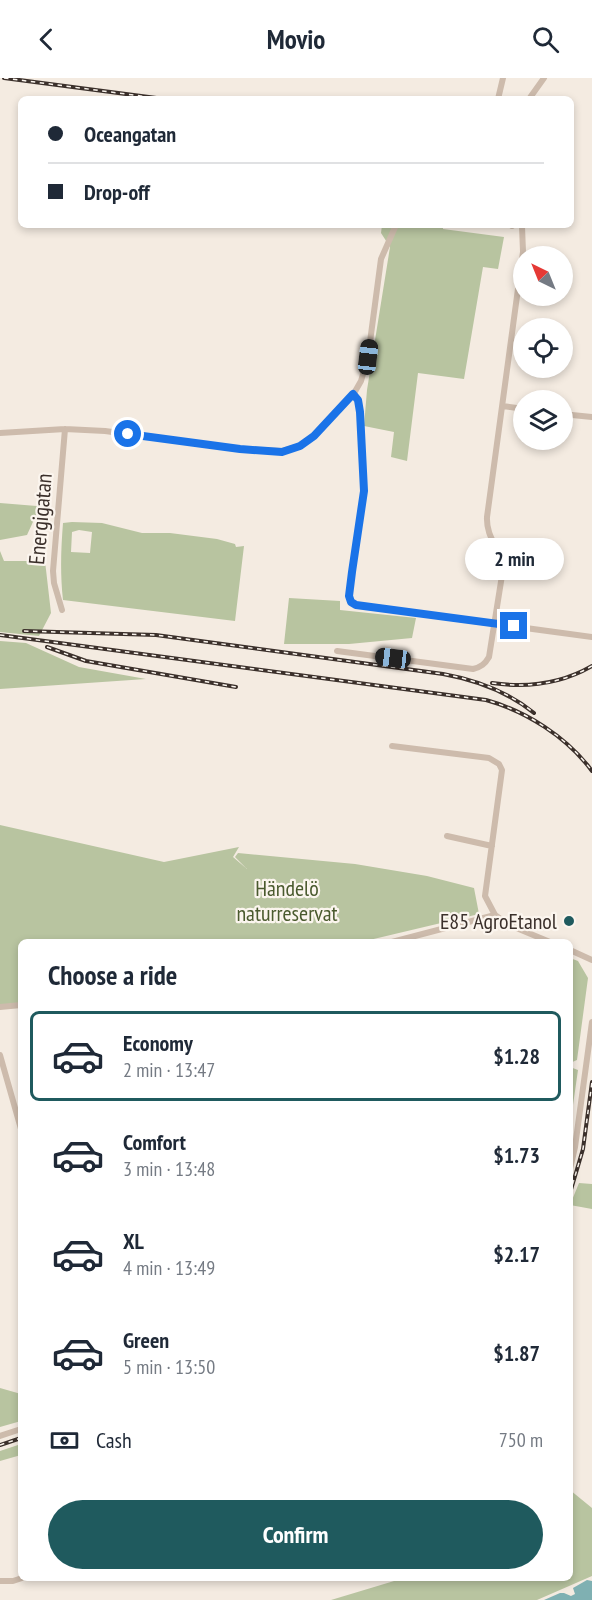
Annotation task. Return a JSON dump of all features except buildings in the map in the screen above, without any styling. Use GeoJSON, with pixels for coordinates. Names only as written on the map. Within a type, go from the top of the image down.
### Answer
{"type":"FeatureCollection","features":[{"type":"Feature","properties":{"kind":"street"},"geometry":{"type":"LineString","coordinates":[[499,96],[503,78]]}},
{"type":"Feature","properties":{"kind":"street"},"geometry":{"type":"LineString","coordinates":[[531,96],[544,78]]}},
{"type":"Feature","properties":{"kind":"street"},"geometry":{"type":"LineString","coordinates":[[0,433],[65,429],[105,431],[240,449],[282,452],[300,446],[314,436],[353,394],[361,381],[367,363],[381,259],[395,228]]}},
{"type":"Feature","properties":{"kind":"street"},"geometry":{"type":"LineString","coordinates":[[337,651],[473,669],[480,668],[489,657],[503,568],[502,557],[488,535],[487,528],[523,252],[522,228]]}},
{"type":"Feature","properties":{"kind":"street"},"geometry":{"type":"LineString","coordinates":[[353,394],[358,400],[360,412],[364,491],[349,596],[351,602],[356,605],[592,637]]}},
{"type":"Feature","properties":{"kind":"street"},"geometry":{"type":"LineString","coordinates":[[503,406],[513,407]]}},
{"type":"Feature","properties":{"kind":"street"},"geometry":{"type":"LineString","coordinates":[[573,415],[592,417]]}},
{"type":"Feature","properties":{"kind":"street","name":"Energigatan"},"geometry":{"type":"LineString","coordinates":[[62,610],[53,571],[65,429]]}},
{"type":"Feature","properties":{"kind":"street"},"geometry":{"type":"LineString","coordinates":[[392,746],[489,758],[499,764],[502,770],[485,896],[495,915],[509,925],[543,939]]}},
{"type":"Feature","properties":{"kind":"street"},"geometry":{"type":"LineString","coordinates":[[447,836],[492,846]]}},
{"type":"Feature","properties":{"kind":"street"},"geometry":{"type":"LineString","coordinates":[[403,939],[495,915]]}},
{"type":"Feature","properties":{"kind":"street"},"geometry":{"type":"LineString","coordinates":[[573,951],[592,960]]}},
{"type":"Feature","properties":{"kind":"street"},"geometry":{"type":"LineString","coordinates":[[0,1007],[18,1005]]}},
{"type":"Feature","properties":{"kind":"street"},"geometry":{"type":"LineString","coordinates":[[573,1156],[592,1022]]}},
{"type":"Feature","properties":{"kind":"street"},"geometry":{"type":"LineString","coordinates":[[0,1055],[18,1118]]}},
{"type":"Feature","properties":{"kind":"street"},"geometry":{"type":"LineString","coordinates":[[0,1436],[18,1430]]}},
{"type":"Feature","properties":{"kind":"street"},"geometry":{"type":"LineString","coordinates":[[0,1581],[18,1579]]}},
{"type":"Feature","properties":{"kind":"green space"},"geometry":{"type":"Polygon","coordinates":[[[382,228],[443,228],[504,237],[498,269],[483,267],[464,379],[418,373],[407,461],[391,457],[394,432],[364,426],[367,390],[390,247],[381,233],[382,228]]]}},
{"type":"Feature","properties":{"kind":"green space"},"geometry":{"type":"Polygon","coordinates":[[[0,503],[49,507],[37,513],[27,535],[0,540],[0,503]]]}},
{"type":"Feature","properties":{"kind":"green space"},"geometry":{"type":"Polygon","coordinates":[[[63,523],[102,523],[142,533],[170,533],[217,539],[235,544],[236,547],[244,546],[235,621],[63,600],[61,561],[63,523]],[[79,530],[72,532],[71,552],[90,553],[92,532],[79,530]]]}},
{"type":"Feature","properties":{"kind":"green space"},"geometry":{"type":"Polygon","coordinates":[[[0,551],[4,561],[45,561],[51,613],[39,636],[0,632],[0,551]]]}},
{"type":"Feature","properties":{"kind":"green space"},"geometry":{"type":"Polygon","coordinates":[[[289,598],[340,601],[340,610],[416,618],[412,638],[349,644],[284,644],[289,598]]]}},
{"type":"Feature","properties":{"kind":"green space"},"geometry":{"type":"Polygon","coordinates":[[[0,641],[26,643],[79,667],[146,679],[0,689],[0,641]]]}},
{"type":"Feature","properties":{"kind":"green space","name":"Händelö naturreservat"},"geometry":{"type":"Polygon","coordinates":[[[0,825],[164,862],[239,847],[233,857],[247,869],[235,857],[238,853],[355,864],[427,876],[474,888],[479,914],[374,939],[18,939],[18,1005],[0,1008],[0,825]]]}},
{"type":"Feature","properties":{"kind":"green space"},"geometry":{"type":"Polygon","coordinates":[[[573,959],[578,961],[588,978],[577,1060],[573,1062],[573,959]]]}},
{"type":"Feature","properties":{"kind":"green space"},"geometry":{"type":"Polygon","coordinates":[[[573,1068],[578,1070],[573,1105],[573,1068]]]}},
{"type":"Feature","properties":{"kind":"green space"},"geometry":{"type":"Polygon","coordinates":[[[579,1183],[592,1184],[592,1209],[573,1206],[573,1198],[579,1183]]]}},
{"type":"Feature","properties":{"kind":"green space"},"geometry":{"type":"Polygon","coordinates":[[[0,1388],[18,1393],[18,1422],[0,1427],[0,1388]]]}},
{"type":"Feature","properties":{"kind":"green space"},"geometry":{"type":"Polygon","coordinates":[[[18,1445],[18,1456],[0,1461],[0,1451],[18,1445]]]}},
{"type":"Feature","properties":{"kind":"green space"},"geometry":{"type":"Polygon","coordinates":[[[573,1492],[592,1508],[592,1576],[537,1600],[331,1600],[394,1581],[573,1581],[573,1492]]]}},
{"type":"Feature","properties":{"kind":"water"},"geometry":{"type":"Polygon","coordinates":[[[587,1580],[592,1581],[592,1600],[544,1600],[560,1593],[571,1596],[575,1594],[573,1588],[587,1580]]]}},
{"type":"Feature","properties":{"kind":"railway"},"geometry":{"type":"LineString","coordinates":[[4,78],[141,96]]}},
{"type":"Feature","properties":{"kind":"railway"},"geometry":{"type":"LineString","coordinates":[[24,631],[156,635],[443,674],[491,688],[513,698],[534,713]]}},
{"type":"Feature","properties":{"kind":"railway"},"geometry":{"type":"LineString","coordinates":[[0,635],[486,700],[516,711],[545,727],[571,747],[592,771]]}},
{"type":"Feature","properties":{"kind":"railway"},"geometry":{"type":"LineString","coordinates":[[47,647],[86,661],[236,687]]}},
{"type":"Feature","properties":{"kind":"railway"},"geometry":{"type":"LineString","coordinates":[[492,683],[531,685],[556,681],[592,666]]}},
{"type":"Feature","properties":{"kind":"railway"},"geometry":{"type":"LineString","coordinates":[[573,1183],[583,1149],[592,1082]]}},
{"type":"Feature","properties":{"kind":"railway"},"geometry":{"type":"LineString","coordinates":[[0,1445],[18,1439]]}},
{"type":"Feature","properties":{"kind":"place","name":"E85 AgroEtanol"},"geometry":{"type":"Point","coordinates":[569,921]}},
{"type":"Feature","properties":{"kind":"route"},"geometry":{"type":"LineString","coordinates":[[128,434],[240,449],[282,452],[300,446],[314,436],[353,394],[358,400],[360,412],[364,491],[349,596],[351,602],[356,605],[514,626]]}}]}
